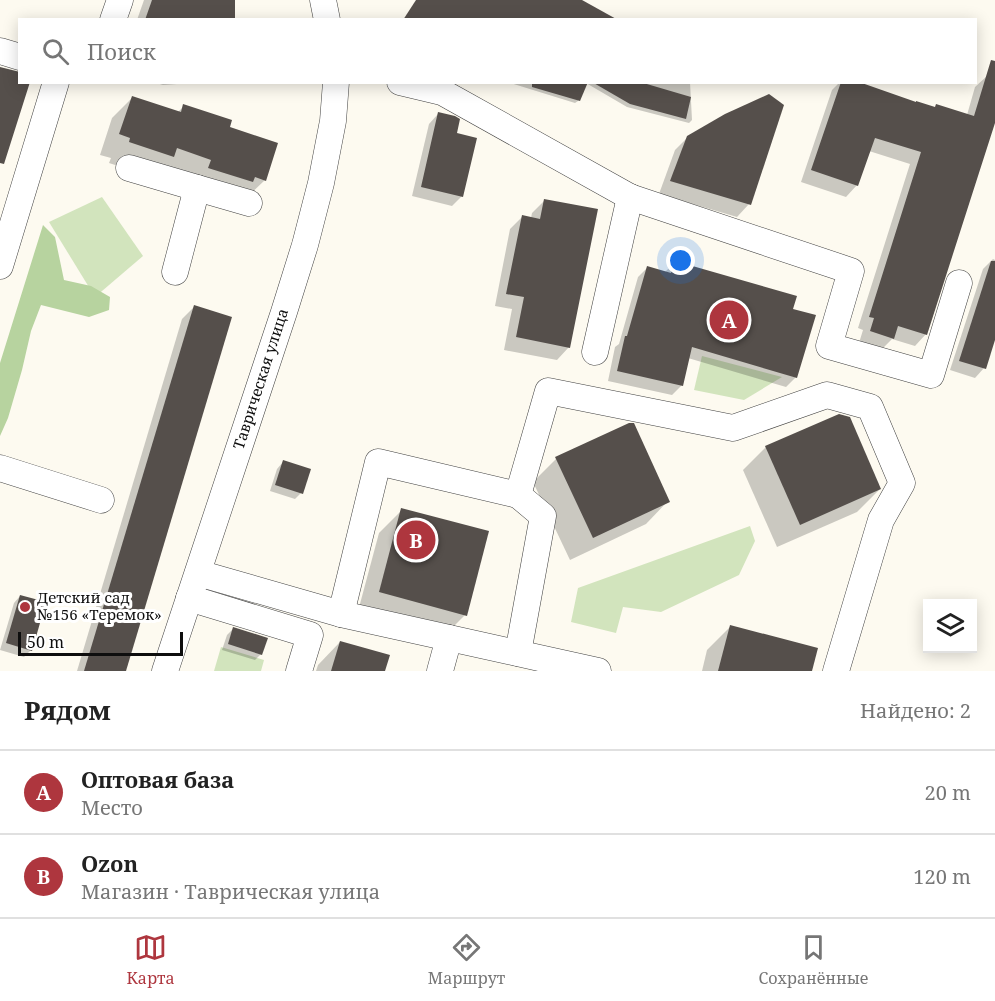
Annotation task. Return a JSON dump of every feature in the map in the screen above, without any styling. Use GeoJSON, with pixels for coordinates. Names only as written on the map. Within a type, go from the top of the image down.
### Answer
{"type":"FeatureCollection","features":[{"type":"Feature","properties":{"kind":"street"},"geometry":{"type":"LineString","coordinates":[[114,18],[120,0]]}},
{"type":"Feature","properties":{"kind":"street"},"geometry":{"type":"LineString","coordinates":[[323,0],[327,18]]}},
{"type":"Feature","properties":{"kind":"street"},"geometry":{"type":"LineString","coordinates":[[0,51],[18,56]]}},
{"type":"Feature","properties":{"kind":"street"},"geometry":{"type":"LineString","coordinates":[[0,266],[55,84]]}},
{"type":"Feature","properties":{"kind":"street","name":"Таврическая улица"},"geometry":{"type":"LineString","coordinates":[[165,671],[304,245],[321,183],[333,121],[336,84]]}},
{"type":"Feature","properties":{"kind":"street"},"geometry":{"type":"LineString","coordinates":[[408,84],[442,92],[630,197],[851,271],[829,346],[931,375],[959,283]]}},
{"type":"Feature","properties":{"kind":"street"},"geometry":{"type":"LineString","coordinates":[[129,168],[249,203]]}},
{"type":"Feature","properties":{"kind":"street"},"geometry":{"type":"LineString","coordinates":[[175,272],[197,188]]}},
{"type":"Feature","properties":{"kind":"street"},"geometry":{"type":"LineString","coordinates":[[595,352],[630,197]]}},
{"type":"Feature","properties":{"kind":"street"},"geometry":{"type":"LineString","coordinates":[[518,495],[548,391],[733,428],[827,395],[870,407],[902,483],[881,520],[836,671]]}},
{"type":"Feature","properties":{"kind":"street"},"geometry":{"type":"LineString","coordinates":[[341,614],[378,462],[518,495],[543,516],[518,652]]}},
{"type":"Feature","properties":{"kind":"street"},"geometry":{"type":"LineString","coordinates":[[0,468],[101,500]]}},
{"type":"Feature","properties":{"kind":"street"},"geometry":{"type":"LineString","coordinates":[[198,573],[341,614],[598,671]]}},
{"type":"Feature","properties":{"kind":"street"},"geometry":{"type":"LineString","coordinates":[[189,598],[310,635],[299,671]]}},
{"type":"Feature","properties":{"kind":"street"},"geometry":{"type":"LineString","coordinates":[[430,664],[449,638]]}},
{"type":"Feature","properties":{"kind":"green space"},"geometry":{"type":"Polygon","coordinates":[[[102,197],[143,256],[95,297],[49,222],[102,197]]]}},
{"type":"Feature","properties":{"kind":"green space"},"geometry":{"type":"Polygon","coordinates":[[[43,225],[55,237],[64,280],[91,286],[110,297],[109,310],[89,317],[41,305],[31,331],[8,418],[0,436],[0,363],[43,225]]]}},
{"type":"Feature","properties":{"kind":"green space"},"geometry":{"type":"Polygon","coordinates":[[[702,356],[782,377],[744,400],[694,390],[702,356]]]}},
{"type":"Feature","properties":{"kind":"green space"},"geometry":{"type":"Polygon","coordinates":[[[750,526],[755,541],[739,575],[661,612],[623,607],[616,633],[571,622],[578,588],[750,526]]]}},
{"type":"Feature","properties":{"kind":"green space"},"geometry":{"type":"Polygon","coordinates":[[[221,647],[264,660],[261,671],[214,671],[221,647]]]}},
{"type":"Feature","properties":{"kind":"building"},"geometry":{"type":"Polygon","coordinates":[[[152,0],[235,0],[235,18],[146,18],[152,0]]]}},
{"type":"Feature","properties":{"kind":"building"},"geometry":{"type":"Polygon","coordinates":[[[416,0],[582,0],[614,18],[404,18],[416,0]]]}},
{"type":"Feature","properties":{"kind":"building"},"geometry":{"type":"Polygon","coordinates":[[[991,60],[995,61],[995,123],[927,335],[898,326],[894,339],[870,331],[874,318],[869,317],[921,152],[875,138],[858,186],[811,170],[840,84],[865,84],[916,102],[935,107],[936,104],[974,116],[991,60]]]}},
{"type":"Feature","properties":{"kind":"building"},"geometry":{"type":"Polygon","coordinates":[[[0,67],[18,72],[18,84],[29,84],[4,164],[0,163],[0,67]]]}},
{"type":"Feature","properties":{"kind":"building"},"geometry":{"type":"Polygon","coordinates":[[[532,84],[587,84],[580,101],[532,87],[532,84]]]}},
{"type":"Feature","properties":{"kind":"building"},"geometry":{"type":"Polygon","coordinates":[[[595,84],[647,84],[691,97],[686,119],[630,104],[595,84]]]}},
{"type":"Feature","properties":{"kind":"building"},"geometry":{"type":"Polygon","coordinates":[[[769,94],[784,105],[751,205],[670,181],[687,136],[725,114],[769,94]]]}},
{"type":"Feature","properties":{"kind":"building"},"geometry":{"type":"Polygon","coordinates":[[[132,96],[181,112],[183,104],[232,120],[230,127],[278,143],[266,181],[255,177],[253,182],[208,168],[211,160],[177,148],[174,157],[129,142],[130,138],[119,134],[132,96]]]}},
{"type":"Feature","properties":{"kind":"building"},"geometry":{"type":"Polygon","coordinates":[[[438,112],[460,119],[457,133],[477,138],[463,197],[421,187],[438,112]]]}},
{"type":"Feature","properties":{"kind":"building"},"geometry":{"type":"Polygon","coordinates":[[[544,199],[598,209],[570,348],[516,337],[524,297],[506,294],[522,215],[540,219],[544,199]]]}},
{"type":"Feature","properties":{"kind":"building"},"geometry":{"type":"Polygon","coordinates":[[[675,261],[797,296],[793,309],[816,315],[797,378],[692,347],[683,386],[617,371],[625,336],[627,336],[647,266],[671,273],[675,261]]]}},
{"type":"Feature","properties":{"kind":"building"},"geometry":{"type":"Polygon","coordinates":[[[991,261],[995,261],[995,340],[986,369],[959,361],[991,261]]]}},
{"type":"Feature","properties":{"kind":"building"},"geometry":{"type":"Polygon","coordinates":[[[194,305],[232,317],[126,671],[84,671],[194,305]]]}},
{"type":"Feature","properties":{"kind":"building"},"geometry":{"type":"Polygon","coordinates":[[[839,414],[850,417],[881,489],[800,525],[765,446],[839,414]]]}},
{"type":"Feature","properties":{"kind":"building"},"geometry":{"type":"Polygon","coordinates":[[[629,423],[634,423],[670,502],[593,538],[555,457],[629,423]]]}},
{"type":"Feature","properties":{"kind":"building"},"geometry":{"type":"Polygon","coordinates":[[[283,460],[311,469],[303,494],[275,485],[283,460]]]}},
{"type":"Feature","properties":{"kind":"building"},"geometry":{"type":"Polygon","coordinates":[[[401,508],[489,531],[467,616],[379,592],[401,508]]]}},
{"type":"Feature","properties":{"kind":"building"},"geometry":{"type":"Polygon","coordinates":[[[20,595],[46,602],[32,651],[6,643],[20,595]]]}},
{"type":"Feature","properties":{"kind":"building"},"geometry":{"type":"Polygon","coordinates":[[[730,625],[818,648],[812,671],[718,671],[730,625]]]}},
{"type":"Feature","properties":{"kind":"building"},"geometry":{"type":"Polygon","coordinates":[[[233,627],[268,638],[262,655],[228,644],[233,627]]]}},
{"type":"Feature","properties":{"kind":"building"},"geometry":{"type":"Polygon","coordinates":[[[340,641],[390,655],[385,671],[331,671],[340,641]]]}},
{"type":"Feature","properties":{"kind":"place","name":"Оптовая база"},"geometry":{"type":"Point","coordinates":[729,320]}},
{"type":"Feature","properties":{"kind":"place","name":"Ozon"},"geometry":{"type":"Point","coordinates":[416,540]}},
{"type":"Feature","properties":{"kind":"place","name":"Детский сад №156 «Теремок»"},"geometry":{"type":"Point","coordinates":[25,607]}}]}
